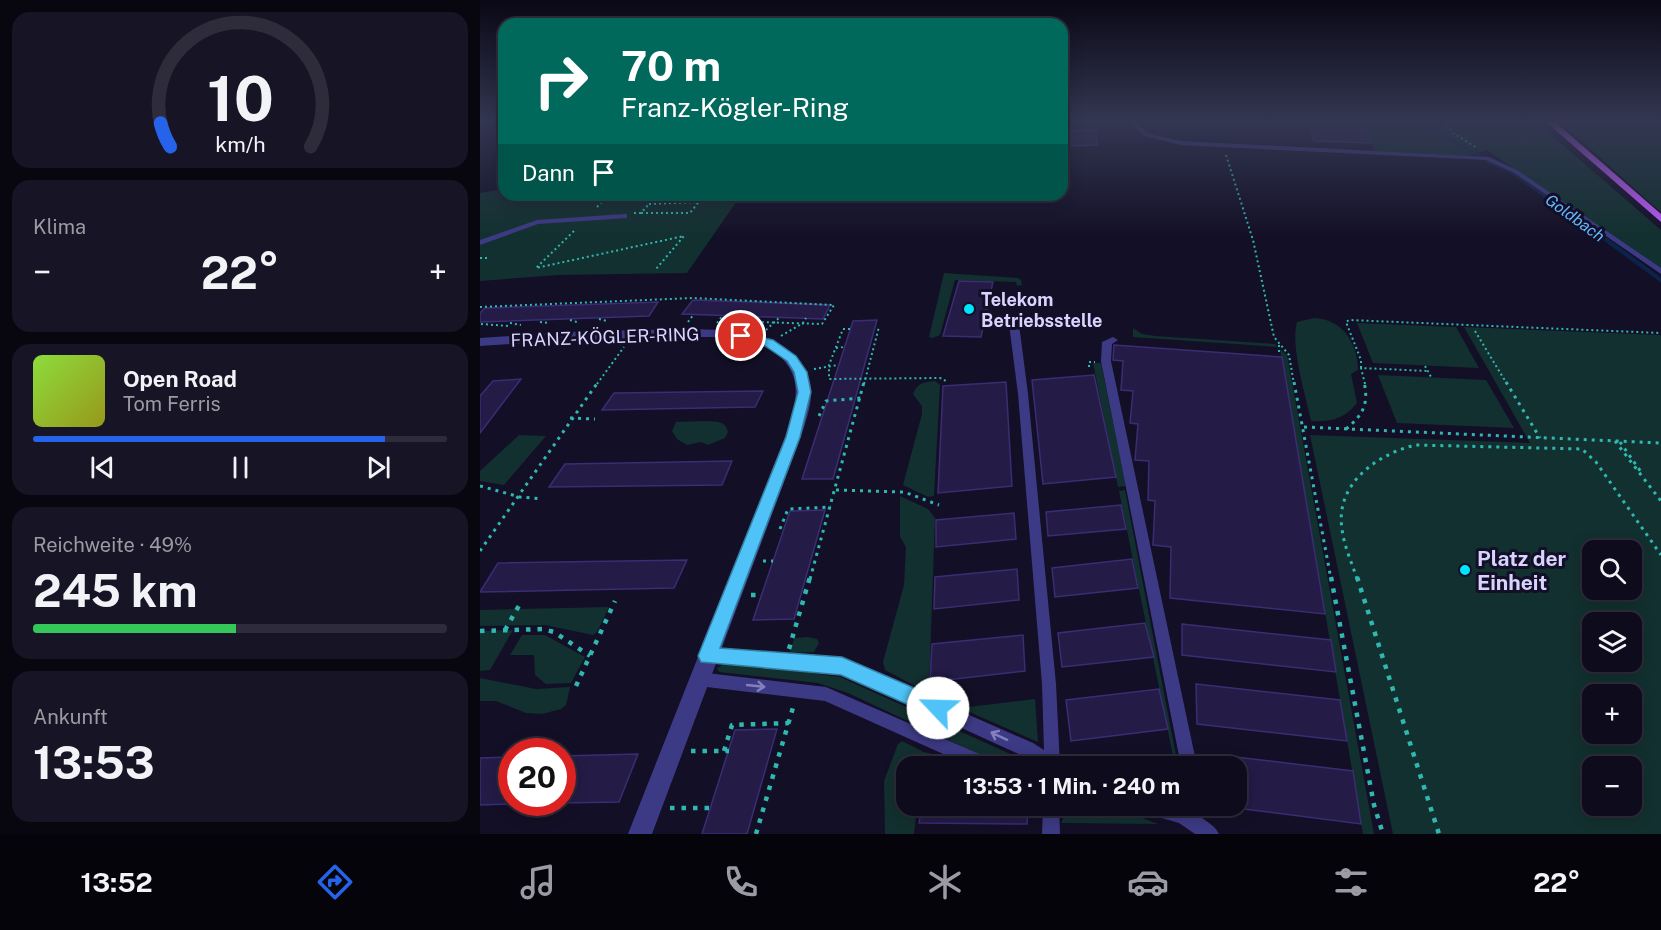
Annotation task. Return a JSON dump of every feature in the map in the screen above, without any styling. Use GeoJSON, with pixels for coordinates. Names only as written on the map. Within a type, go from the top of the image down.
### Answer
{"type":"FeatureCollection","features":[{"type":"Feature","properties":{"kind":"main road"},"geometry":{"type":"LineString","coordinates":[[1593,160],[1661,219]]}},
{"type":"Feature","properties":{"kind":"street","name":"FRANZ-KÖGLER-RING"},"geometry":{"type":"LineString","coordinates":[[480,342],[634,333],[720,334],[769,343],[791,358],[800,372]]}},
{"type":"Feature","properties":{"kind":"street"},"geometry":{"type":"LineString","coordinates":[[640,834],[793,437],[804,392],[800,372]]}},
{"type":"Feature","properties":{"kind":"lane"},"geometry":{"type":"LineString","coordinates":[[1496,160],[1661,272]]}},
{"type":"Feature","properties":{"kind":"lane"},"geometry":{"type":"LineString","coordinates":[[480,243],[526,225],[588,217],[624,216]]}},
{"type":"Feature","properties":{"kind":"lane"},"geometry":{"type":"LineString","coordinates":[[1014,324],[1023,394],[1049,684],[1049,756]]}},
{"type":"Feature","properties":{"kind":"lane"},"geometry":{"type":"LineString","coordinates":[[1113,340],[1107,342],[1106,361],[1187,756]]}},
{"type":"Feature","properties":{"kind":"lane"},"geometry":{"type":"LineString","coordinates":[[707,656],[842,666],[1039,756]]}},
{"type":"Feature","properties":{"kind":"lane"},"geometry":{"type":"LineString","coordinates":[[698,679],[826,694],[965,756]]}},
{"type":"Feature","properties":{"kind":"lane"},"geometry":{"type":"LineString","coordinates":[[1050,834],[1051,816]]}},
{"type":"Feature","properties":{"kind":"lane"},"geometry":{"type":"LineString","coordinates":[[1190,816],[1210,834]]}},
{"type":"Feature","properties":{"kind":"path"},"geometry":{"type":"LineString","coordinates":[[1228,160],[1253,240],[1274,337],[1290,355],[1374,805],[1383,834]]}},
{"type":"Feature","properties":{"kind":"path"},"geometry":{"type":"LineString","coordinates":[[603,201],[536,268],[684,236],[656,269]]}},
{"type":"Feature","properties":{"kind":"path"},"geometry":{"type":"LineString","coordinates":[[641,213],[652,201]]}},
{"type":"Feature","properties":{"kind":"path"},"geometry":{"type":"LineString","coordinates":[[649,204],[698,202]]}},
{"type":"Feature","properties":{"kind":"path"},"geometry":{"type":"LineString","coordinates":[[624,216],[641,213],[690,213],[698,202]]}},
{"type":"Feature","properties":{"kind":"path"},"geometry":{"type":"LineString","coordinates":[[480,258],[488,258]]}},
{"type":"Feature","properties":{"kind":"path"},"geometry":{"type":"LineString","coordinates":[[480,307],[693,298],[834,305],[822,324],[710,320]]}},
{"type":"Feature","properties":{"kind":"path"},"geometry":{"type":"LineString","coordinates":[[769,343],[803,323],[806,318]]}},
{"type":"Feature","properties":{"kind":"path"},"geometry":{"type":"LineString","coordinates":[[691,319],[700,320]]}},
{"type":"Feature","properties":{"kind":"path"},"geometry":{"type":"LineString","coordinates":[[1346,429],[1363,415],[1368,399],[1361,360],[1346,322],[1349,320],[1661,333]]}},
{"type":"Feature","properties":{"kind":"path"},"geometry":{"type":"LineString","coordinates":[[481,324],[528,325]]}},
{"type":"Feature","properties":{"kind":"path"},"geometry":{"type":"LineString","coordinates":[[789,646],[836,490],[879,327]]}},
{"type":"Feature","properties":{"kind":"path"},"geometry":{"type":"LineString","coordinates":[[850,329],[843,329],[829,365],[829,379],[940,378],[946,381]]}},
{"type":"Feature","properties":{"kind":"path"},"geometry":{"type":"LineString","coordinates":[[1474,332],[1540,438]]}},
{"type":"Feature","properties":{"kind":"path"},"geometry":{"type":"LineString","coordinates":[[480,551],[520,497],[570,418],[634,333]]}},
{"type":"Feature","properties":{"kind":"path"},"geometry":{"type":"LineString","coordinates":[[1279,343],[1279,352]]}},
{"type":"Feature","properties":{"kind":"path"},"geometry":{"type":"LineString","coordinates":[[836,348],[844,347]]}},
{"type":"Feature","properties":{"kind":"path"},"geometry":{"type":"LineString","coordinates":[[800,372],[838,365]]}},
{"type":"Feature","properties":{"kind":"path"},"geometry":{"type":"LineString","coordinates":[[1425,366],[1431,377]]}},
{"type":"Feature","properties":{"kind":"path"},"geometry":{"type":"LineString","coordinates":[[1361,368],[1428,371]]}},
{"type":"Feature","properties":{"kind":"path"},"geometry":{"type":"LineString","coordinates":[[819,416],[826,400],[861,398]]}},
{"type":"Feature","properties":{"kind":"path"},"geometry":{"type":"LineString","coordinates":[[570,418],[595,419]]}},
{"type":"Feature","properties":{"kind":"path"},"geometry":{"type":"LineString","coordinates":[[1304,428],[1661,443]]}},
{"type":"Feature","properties":{"kind":"path"},"geometry":{"type":"LineString","coordinates":[[1617,441],[1637,472],[1643,476],[1661,501]]}},
{"type":"Feature","properties":{"kind":"path"},"geometry":{"type":"LineString","coordinates":[[1438,834],[1342,531],[1344,501],[1353,484],[1392,452],[1415,445],[1582,449],[1596,462],[1661,555]]}},
{"type":"Feature","properties":{"kind":"path"},"geometry":{"type":"LineString","coordinates":[[480,486],[520,497],[542,499]]}},
{"type":"Feature","properties":{"kind":"path"},"geometry":{"type":"LineString","coordinates":[[836,490],[904,492],[939,505]]}},
{"type":"Feature","properties":{"kind":"path"},"geometry":{"type":"LineString","coordinates":[[780,529],[788,509],[831,507]]}},
{"type":"Feature","properties":{"kind":"path"},"geometry":{"type":"LineString","coordinates":[[576,687],[615,601]]}},
{"type":"Feature","properties":{"kind":"path"},"geometry":{"type":"LineString","coordinates":[[505,630],[520,602]]}},
{"type":"Feature","properties":{"kind":"path"},"geometry":{"type":"LineString","coordinates":[[480,632],[543,629],[554,632],[590,656]]}},
{"type":"Feature","properties":{"kind":"path"},"geometry":{"type":"LineString","coordinates":[[756,834],[798,691]]}},
{"type":"Feature","properties":{"kind":"path"},"geometry":{"type":"LineString","coordinates":[[671,751],[726,751],[732,725],[789,723]]}},
{"type":"Feature","properties":{"kind":"path"},"geometry":{"type":"LineString","coordinates":[[651,808],[710,808]]}},
{"type":"Feature","properties":{"kind":"green space"},"geometry":{"type":"Polygon","coordinates":[[[1502,160],[1580,160],[1661,230],[1661,269],[1502,160]]]}},
{"type":"Feature","properties":{"kind":"green space"},"geometry":{"type":"Polygon","coordinates":[[[1603,160],[1661,160],[1661,212],[1603,160]]]}},
{"type":"Feature","properties":{"kind":"green space"},"geometry":{"type":"Polygon","coordinates":[[[498,190],[498,201],[737,201],[687,273],[559,275],[480,281],[480,193],[498,190]]]}},
{"type":"Feature","properties":{"kind":"green space"},"geometry":{"type":"Polygon","coordinates":[[[944,273],[1018,278],[1022,285],[1017,286],[1016,282],[955,280],[940,335],[932,338],[929,337],[944,273]]]}},
{"type":"Feature","properties":{"kind":"green space"},"geometry":{"type":"Polygon","coordinates":[[[1314,318],[1324,319],[1340,328],[1351,342],[1357,360],[1358,370],[1351,374],[1357,403],[1342,416],[1325,421],[1311,421],[1296,344],[1297,322],[1314,318]]]}},
{"type":"Feature","properties":{"kind":"green space"},"geometry":{"type":"Polygon","coordinates":[[[1357,323],[1456,327],[1479,368],[1373,363],[1357,323]]]}},
{"type":"Feature","properties":{"kind":"green space","name":"Platz der Einheit"},"geometry":{"type":"Polygon","coordinates":[[[1464,327],[1661,335],[1661,834],[1393,834],[1310,435],[1530,443],[1464,327]]]}},
{"type":"Feature","properties":{"kind":"green space"},"geometry":{"type":"Polygon","coordinates":[[[1133,328],[1142,334],[1155,336],[1275,344],[1278,347],[1133,337],[1133,328]]]}},
{"type":"Feature","properties":{"kind":"green space"},"geometry":{"type":"Polygon","coordinates":[[[1280,349],[1287,355],[1374,834],[1363,834],[1280,349]]]}},
{"type":"Feature","properties":{"kind":"green space"},"geometry":{"type":"Polygon","coordinates":[[[1093,363],[1101,363],[1126,486],[1118,487],[1093,363]]]}},
{"type":"Feature","properties":{"kind":"green space"},"geometry":{"type":"Polygon","coordinates":[[[1378,375],[1486,380],[1514,428],[1397,423],[1378,375]]]}},
{"type":"Feature","properties":{"kind":"green space"},"geometry":{"type":"Polygon","coordinates":[[[935,381],[940,385],[934,496],[928,497],[903,485],[922,414],[922,406],[913,394],[921,384],[935,381]]]}},
{"type":"Feature","properties":{"kind":"green space"},"geometry":{"type":"Polygon","coordinates":[[[676,422],[720,422],[725,425],[728,432],[725,438],[708,445],[701,442],[687,445],[677,439],[672,431],[676,422]]]}},
{"type":"Feature","properties":{"kind":"green space"},"geometry":{"type":"Polygon","coordinates":[[[519,435],[546,436],[504,485],[480,481],[480,471],[519,435]]]}},
{"type":"Feature","properties":{"kind":"green space"},"geometry":{"type":"Polygon","coordinates":[[[1125,490],[1176,756],[1173,756],[1119,491],[1125,490]]]}},
{"type":"Feature","properties":{"kind":"green space"},"geometry":{"type":"Polygon","coordinates":[[[900,496],[928,509],[935,518],[929,687],[915,686],[885,670],[883,662],[904,585],[906,547],[900,537],[900,496]]]}},
{"type":"Feature","properties":{"kind":"green space"},"geometry":{"type":"Polygon","coordinates":[[[609,607],[597,632],[593,635],[545,625],[480,626],[480,610],[609,607]]]}},
{"type":"Feature","properties":{"kind":"green space"},"geometry":{"type":"Polygon","coordinates":[[[513,630],[490,670],[480,671],[480,631],[513,630]]]}},
{"type":"Feature","properties":{"kind":"green space"},"geometry":{"type":"Polygon","coordinates":[[[522,635],[545,635],[585,657],[571,683],[546,684],[535,675],[534,655],[510,655],[522,635]]]}},
{"type":"Feature","properties":{"kind":"green space"},"geometry":{"type":"Polygon","coordinates":[[[794,638],[817,639],[819,643],[814,652],[790,653],[794,638]]]}},
{"type":"Feature","properties":{"kind":"green space"},"geometry":{"type":"Polygon","coordinates":[[[728,662],[840,677],[1015,756],[983,756],[848,693],[818,683],[719,672],[717,668],[728,662]]]}},
{"type":"Feature","properties":{"kind":"green space"},"geometry":{"type":"Polygon","coordinates":[[[480,678],[536,689],[570,687],[566,705],[561,709],[542,714],[526,713],[496,701],[480,701],[480,678]]]}},
{"type":"Feature","properties":{"kind":"green space"},"geometry":{"type":"Polygon","coordinates":[[[1035,699],[1038,742],[960,708],[1035,699]]]}},
{"type":"Feature","properties":{"kind":"green space"},"geometry":{"type":"Polygon","coordinates":[[[902,741],[924,752],[941,756],[896,756],[896,816],[916,816],[914,834],[885,834],[884,781],[898,744],[902,741]]]}},
{"type":"Feature","properties":{"kind":"green space"},"geometry":{"type":"Polygon","coordinates":[[[1064,816],[1137,816],[1158,824],[1061,823],[1064,816]]]}},
{"type":"Feature","properties":{"kind":"building","name":"Telekom Betriebsstelle"},"geometry":{"type":"Polygon","coordinates":[[[959,281],[993,282],[981,337],[943,336],[959,281]]]}},
{"type":"Feature","properties":{"kind":"building"},"geometry":{"type":"Polygon","coordinates":[[[693,300],[830,305],[823,319],[682,314],[693,300]]]}},
{"type":"Feature","properties":{"kind":"building"},"geometry":{"type":"Polygon","coordinates":[[[658,302],[649,316],[480,322],[480,313],[485,308],[658,302]]]}},
{"type":"Feature","properties":{"kind":"building"},"geometry":{"type":"Polygon","coordinates":[[[877,320],[833,479],[802,479],[853,321],[877,320]]]}},
{"type":"Feature","properties":{"kind":"building"},"geometry":{"type":"Polygon","coordinates":[[[1114,345],[1282,357],[1325,614],[1170,598],[1171,547],[1153,545],[1155,501],[1148,500],[1149,461],[1135,460],[1138,424],[1130,423],[1133,391],[1121,390],[1123,361],[1113,360],[1114,345]]]}},
{"type":"Feature","properties":{"kind":"building"},"geometry":{"type":"Polygon","coordinates":[[[1094,375],[1116,477],[1043,484],[1032,380],[1094,375]]]}},
{"type":"Feature","properties":{"kind":"building"},"geometry":{"type":"Polygon","coordinates":[[[521,379],[480,433],[480,396],[493,381],[521,379]]]}},
{"type":"Feature","properties":{"kind":"building"},"geometry":{"type":"Polygon","coordinates":[[[1006,382],[1012,486],[938,493],[943,386],[1006,382]]]}},
{"type":"Feature","properties":{"kind":"building"},"geometry":{"type":"Polygon","coordinates":[[[763,391],[755,407],[602,410],[614,393],[763,391]]]}},
{"type":"Feature","properties":{"kind":"building"},"geometry":{"type":"Polygon","coordinates":[[[732,461],[722,485],[549,487],[565,464],[732,461]]]}},
{"type":"Feature","properties":{"kind":"building"},"geometry":{"type":"Polygon","coordinates":[[[1121,505],[1126,529],[1048,536],[1046,512],[1121,505]]]}},
{"type":"Feature","properties":{"kind":"building"},"geometry":{"type":"Polygon","coordinates":[[[825,510],[794,619],[753,620],[790,511],[825,510]]]}},
{"type":"Feature","properties":{"kind":"building"},"geometry":{"type":"Polygon","coordinates":[[[1014,513],[1016,539],[936,547],[936,520],[1014,513]]]}},
{"type":"Feature","properties":{"kind":"building"},"geometry":{"type":"Polygon","coordinates":[[[1132,559],[1138,588],[1055,597],[1052,568],[1132,559]]]}},
{"type":"Feature","properties":{"kind":"building"},"geometry":{"type":"Polygon","coordinates":[[[687,560],[674,588],[480,592],[498,563],[687,560]]]}},
{"type":"Feature","properties":{"kind":"building"},"geometry":{"type":"Polygon","coordinates":[[[1017,569],[1019,600],[934,609],[935,577],[1017,569]]]}},
{"type":"Feature","properties":{"kind":"building"},"geometry":{"type":"Polygon","coordinates":[[[1145,623],[1154,657],[1062,667],[1058,633],[1145,623]]]}},
{"type":"Feature","properties":{"kind":"building"},"geometry":{"type":"Polygon","coordinates":[[[1182,624],[1331,640],[1336,672],[1182,655],[1182,624]]]}},
{"type":"Feature","properties":{"kind":"building"},"geometry":{"type":"Polygon","coordinates":[[[1023,635],[1025,671],[930,682],[932,644],[1023,635]]]}},
{"type":"Feature","properties":{"kind":"building"},"geometry":{"type":"Polygon","coordinates":[[[1196,684],[1340,700],[1347,741],[1197,724],[1196,684]]]}},
{"type":"Feature","properties":{"kind":"building"},"geometry":{"type":"Polygon","coordinates":[[[1159,689],[1168,729],[1071,741],[1066,700],[1159,689]]]}},
{"type":"Feature","properties":{"kind":"building"},"geometry":{"type":"Polygon","coordinates":[[[777,729],[747,834],[702,834],[735,730],[777,729]]]}},
{"type":"Feature","properties":{"kind":"building"},"geometry":{"type":"Polygon","coordinates":[[[638,754],[619,802],[576,803],[576,756],[638,754]]]}},
{"type":"Feature","properties":{"kind":"building"},"geometry":{"type":"Polygon","coordinates":[[[498,757],[498,804],[480,805],[480,758],[498,757]]]}},
{"type":"Feature","properties":{"kind":"building"},"geometry":{"type":"Polygon","coordinates":[[[1247,758],[1353,771],[1361,824],[1247,809],[1247,758]]]}},
{"type":"Feature","properties":{"kind":"building"},"geometry":{"type":"Polygon","coordinates":[[[920,816],[1027,816],[1027,824],[919,823],[920,816]]]}},
{"type":"Feature","properties":{"kind":"waterway","name":"Goldbach"},"geometry":{"type":"LineString","coordinates":[[1487,161],[1510,171],[1599,235]]}},
{"type":"Feature","properties":{"kind":"waterway","name":"Goldbach"},"geometry":{"type":"LineString","coordinates":[[1597,233],[1661,280]]}},
{"type":"Feature","properties":{"kind":"place","name":"Telekom Betriebsstelle"},"geometry":{"type":"Point","coordinates":[969,309]}},
{"type":"Feature","properties":{"kind":"place","name":"Platz der Einheit"},"geometry":{"type":"Point","coordinates":[1465,570]}},
{"type":"Feature","properties":{"kind":"route"},"geometry":{"type":"LineString","coordinates":[[741,336],[769,343],[791,358],[803,381],[803,403],[793,437],[707,656],[786,660],[842,666],[938,708]]}}]}
